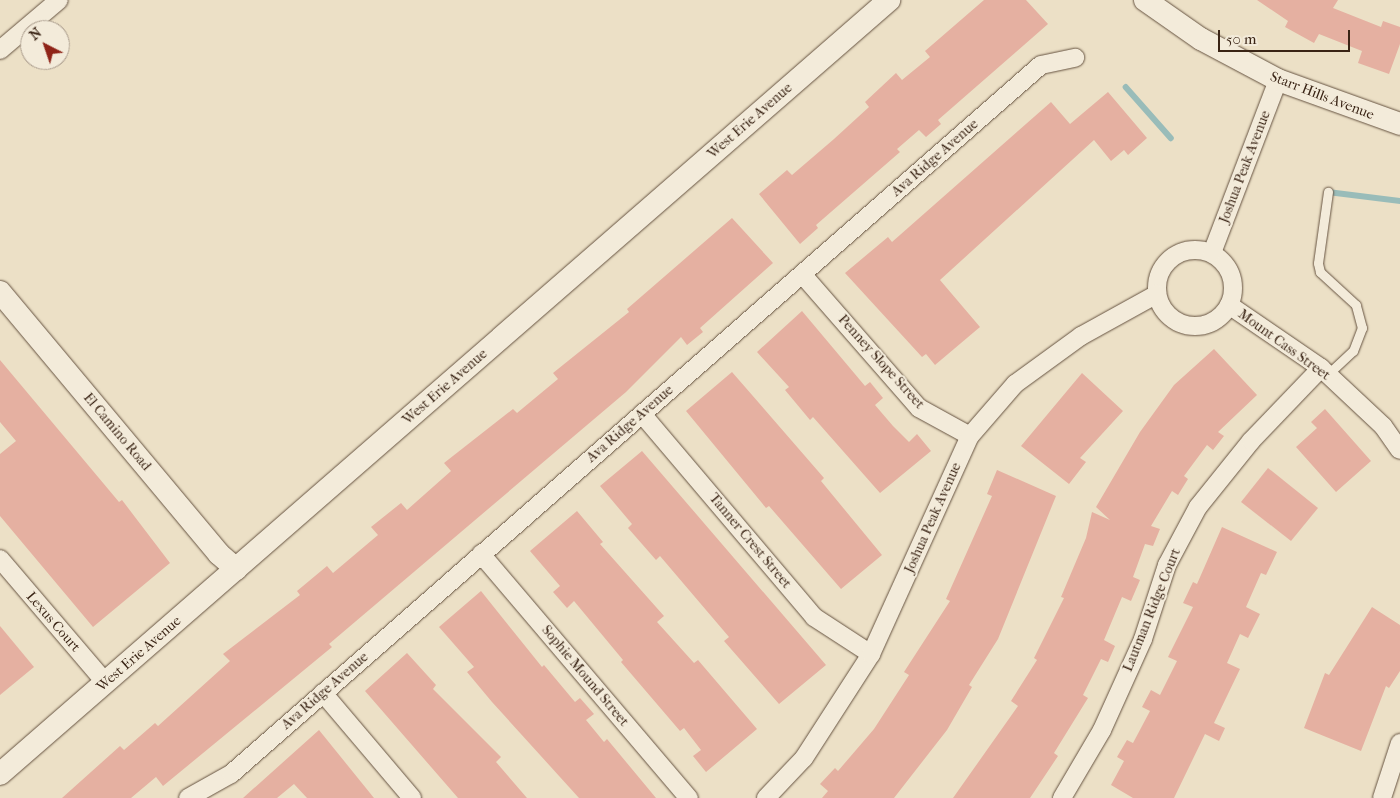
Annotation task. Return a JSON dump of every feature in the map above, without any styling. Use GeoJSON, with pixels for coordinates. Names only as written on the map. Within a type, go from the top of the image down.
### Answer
{"type":"FeatureCollection","features":[{"type":"Feature","properties":{"kind":"street"},"geometry":{"type":"LineString","coordinates":[[0,50],[58,0]]}},
{"type":"Feature","properties":{"kind":"street","name":"West Erie Avenue"},"geometry":{"type":"LineString","coordinates":[[0,774],[889,0]]}},
{"type":"Feature","properties":{"kind":"street","name":"Starr Hills Avenue"},"geometry":{"type":"LineString","coordinates":[[1145,0],[1201,39],[1278,80],[1400,124]]}},
{"type":"Feature","properties":{"kind":"street","name":"Ava Ridge Avenue"},"geometry":{"type":"LineString","coordinates":[[188,798],[231,774],[1041,64],[1075,58]]}},
{"type":"Feature","properties":{"kind":"street","name":"Joshua Peak Avenue"},"geometry":{"type":"LineString","coordinates":[[1212,253],[1278,80]]}},
{"type":"Feature","properties":{"kind":"street"},"geometry":{"type":"LineString","coordinates":[[1192,249],[1212,253],[1232,276],[1229,305],[1217,319],[1192,326],[1166,312],[1157,294],[1159,273],[1172,256],[1192,249]]}},
{"type":"Feature","properties":{"kind":"street","name":"Penney Slope Street"},"geometry":{"type":"LineString","coordinates":[[802,274],[919,408],[970,436]]}},
{"type":"Feature","properties":{"kind":"street","name":"El Camino Road"},"geometry":{"type":"LineString","coordinates":[[0,292],[219,554],[236,569]]}},
{"type":"Feature","properties":{"kind":"street","name":"Joshua Peak Avenue"},"geometry":{"type":"LineString","coordinates":[[766,798],[804,758],[871,654],[970,436],[1015,384],[1081,336],[1157,294]]}},
{"type":"Feature","properties":{"kind":"street","name":"Mount Cass Street"},"geometry":{"type":"LineString","coordinates":[[1229,305],[1324,371],[1383,426],[1400,450]]}},
{"type":"Feature","properties":{"kind":"street","name":"Lautman Ridge Court"},"geometry":{"type":"LineString","coordinates":[[1062,798],[1102,730],[1144,638],[1167,565],[1198,507],[1250,441],[1324,371]]}},
{"type":"Feature","properties":{"kind":"street","name":"Tanner Crest Street"},"geometry":{"type":"LineString","coordinates":[[642,414],[814,617],[871,654]]}},
{"type":"Feature","properties":{"kind":"street","name":"Sophie Mound Street"},"geometry":{"type":"LineString","coordinates":[[481,554],[689,798]]}},
{"type":"Feature","properties":{"kind":"street","name":"Lexus Court"},"geometry":{"type":"LineString","coordinates":[[0,560],[106,683]]}},
{"type":"Feature","properties":{"kind":"street"},"geometry":{"type":"LineString","coordinates":[[323,693],[412,798]]}},
{"type":"Feature","properties":{"kind":"street"},"geometry":{"type":"LineString","coordinates":[[1382,798],[1400,743]]}},
{"type":"Feature","properties":{"kind":"lane"},"geometry":{"type":"LineString","coordinates":[[1324,371],[1354,351],[1362,328],[1356,305],[1320,272],[1318,263],[1328,192]]}},
{"type":"Feature","properties":{"kind":"building"},"geometry":{"type":"Polygon","coordinates":[[[984,0],[1026,0],[1048,24],[938,120],[941,124],[926,137],[919,130],[897,149],[900,152],[816,225],[818,228],[800,244],[759,194],[787,170],[792,175],[834,139],[869,107],[865,102],[896,73],[902,80],[930,57],[925,51],[984,0]]]}},
{"type":"Feature","properties":{"kind":"building"},"geometry":{"type":"Polygon","coordinates":[[[1257,0],[1338,0],[1333,8],[1381,27],[1383,21],[1400,27],[1400,44],[1389,74],[1358,63],[1362,51],[1319,34],[1314,43],[1285,27],[1288,21],[1257,0]]]}},
{"type":"Feature","properties":{"kind":"building"},"geometry":{"type":"Polygon","coordinates":[[[1108,92],[1147,138],[1128,155],[1124,150],[1111,161],[1094,140],[940,280],[980,327],[935,365],[926,354],[922,357],[845,273],[888,237],[892,242],[1051,102],[1070,124],[1108,92]]]}},
{"type":"Feature","properties":{"kind":"building"},"geometry":{"type":"Polygon","coordinates":[[[732,218],[773,263],[700,328],[703,332],[687,345],[681,337],[626,392],[329,644],[332,647],[163,786],[156,777],[131,798],[62,798],[120,746],[124,750],[155,723],[158,726],[230,661],[223,654],[300,595],[297,591],[327,566],[333,573],[378,535],[371,527],[401,503],[407,510],[451,471],[444,463],[513,409],[517,413],[558,379],[553,373],[629,312],[627,309],[732,218]]]}},
{"type":"Feature","properties":{"kind":"building"},"geometry":{"type":"Polygon","coordinates":[[[802,311],[865,386],[870,382],[883,398],[875,405],[893,426],[909,442],[917,434],[931,451],[880,493],[813,417],[810,420],[785,390],[789,387],[757,352],[802,311]]]}},
{"type":"Feature","properties":{"kind":"building"},"geometry":{"type":"Polygon","coordinates":[[[1214,349],[1257,395],[1218,432],[1224,436],[1213,450],[1207,445],[1184,476],[1188,479],[1178,495],[1172,491],[1151,526],[1160,529],[1153,546],[1145,544],[1133,577],[1140,580],[1131,601],[1122,597],[1104,640],[1115,646],[1108,662],[1101,659],[1083,695],[1088,698],[1054,753],[1058,756],[1030,798],[953,798],[1018,706],[1011,701],[1037,660],[1034,658],[1064,598],[1061,597],[1086,538],[1092,512],[1110,520],[1096,507],[1140,432],[1174,385],[1214,349]]]}},
{"type":"Feature","properties":{"kind":"building"},"geometry":{"type":"Polygon","coordinates":[[[0,360],[119,502],[122,500],[170,563],[93,627],[0,516],[0,454],[16,441],[0,422],[0,360]]]}},
{"type":"Feature","properties":{"kind":"building"},"geometry":{"type":"Polygon","coordinates":[[[732,372],[824,478],[821,481],[882,555],[841,589],[769,506],[766,508],[686,411],[732,372]]]}},
{"type":"Feature","properties":{"kind":"building"},"geometry":{"type":"Polygon","coordinates":[[[1082,373],[1123,411],[1080,458],[1086,462],[1069,484],[1021,446],[1082,373]]]}},
{"type":"Feature","properties":{"kind":"building"},"geometry":{"type":"Polygon","coordinates":[[[1325,409],[1371,461],[1336,492],[1296,447],[1317,428],[1311,422],[1325,409]]]}},
{"type":"Feature","properties":{"kind":"building"},"geometry":{"type":"Polygon","coordinates":[[[642,451],[826,665],[779,704],[724,641],[729,637],[660,556],[656,560],[628,528],[632,524],[600,486],[642,451]]]}},
{"type":"Feature","properties":{"kind":"building"},"geometry":{"type":"Polygon","coordinates":[[[1268,468],[1318,508],[1291,541],[1241,502],[1268,468]]]}},
{"type":"Feature","properties":{"kind":"building"},"geometry":{"type":"Polygon","coordinates":[[[997,470],[1056,496],[998,639],[969,685],[972,687],[947,730],[894,798],[822,798],[828,791],[820,784],[835,768],[838,771],[874,729],[909,675],[904,672],[950,601],[946,599],[992,496],[987,494],[997,470]]]}},
{"type":"Feature","properties":{"kind":"building"},"geometry":{"type":"Polygon","coordinates":[[[577,511],[603,542],[600,544],[664,616],[657,622],[694,663],[698,660],[757,729],[706,772],[693,756],[701,750],[684,728],[680,731],[621,662],[623,660],[574,601],[567,608],[553,592],[560,586],[530,551],[577,511]]]}},
{"type":"Feature","properties":{"kind":"building"},"geometry":{"type":"Polygon","coordinates":[[[1222,527],[1277,552],[1266,575],[1261,573],[1246,607],[1260,614],[1248,638],[1240,634],[1227,663],[1240,669],[1214,723],[1225,728],[1219,741],[1205,734],[1174,798],[1133,798],[1111,785],[1124,761],[1117,757],[1127,740],[1133,743],[1150,711],[1142,707],[1151,690],[1160,695],[1177,661],[1168,657],[1193,607],[1183,603],[1193,582],[1197,584],[1222,527]]]}},
{"type":"Feature","properties":{"kind":"building"},"geometry":{"type":"Polygon","coordinates":[[[481,591],[542,667],[544,665],[575,702],[580,698],[594,714],[586,720],[604,742],[607,739],[656,798],[579,798],[492,702],[467,672],[474,667],[439,627],[481,591]]]}},
{"type":"Feature","properties":{"kind":"building"},"geometry":{"type":"Polygon","coordinates":[[[1372,607],[1400,625],[1400,671],[1389,688],[1386,686],[1361,751],[1304,728],[1325,673],[1329,675],[1372,607]]]}},
{"type":"Feature","properties":{"kind":"building"},"geometry":{"type":"Polygon","coordinates":[[[0,626],[34,667],[0,695],[0,626]]]}},
{"type":"Feature","properties":{"kind":"building"},"geometry":{"type":"Polygon","coordinates":[[[407,653],[436,685],[433,689],[501,757],[496,762],[527,798],[458,798],[365,691],[407,653]]]}},
{"type":"Feature","properties":{"kind":"building"},"geometry":{"type":"Polygon","coordinates":[[[319,730],[374,798],[307,798],[294,784],[277,798],[243,798],[319,730]]]}},
{"type":"Feature","properties":{"kind":"waterway"},"geometry":{"type":"LineString","coordinates":[[1126,87],[1171,138]]}},
{"type":"Feature","properties":{"kind":"waterway"},"geometry":{"type":"LineString","coordinates":[[1328,192],[1400,201]]}}]}
